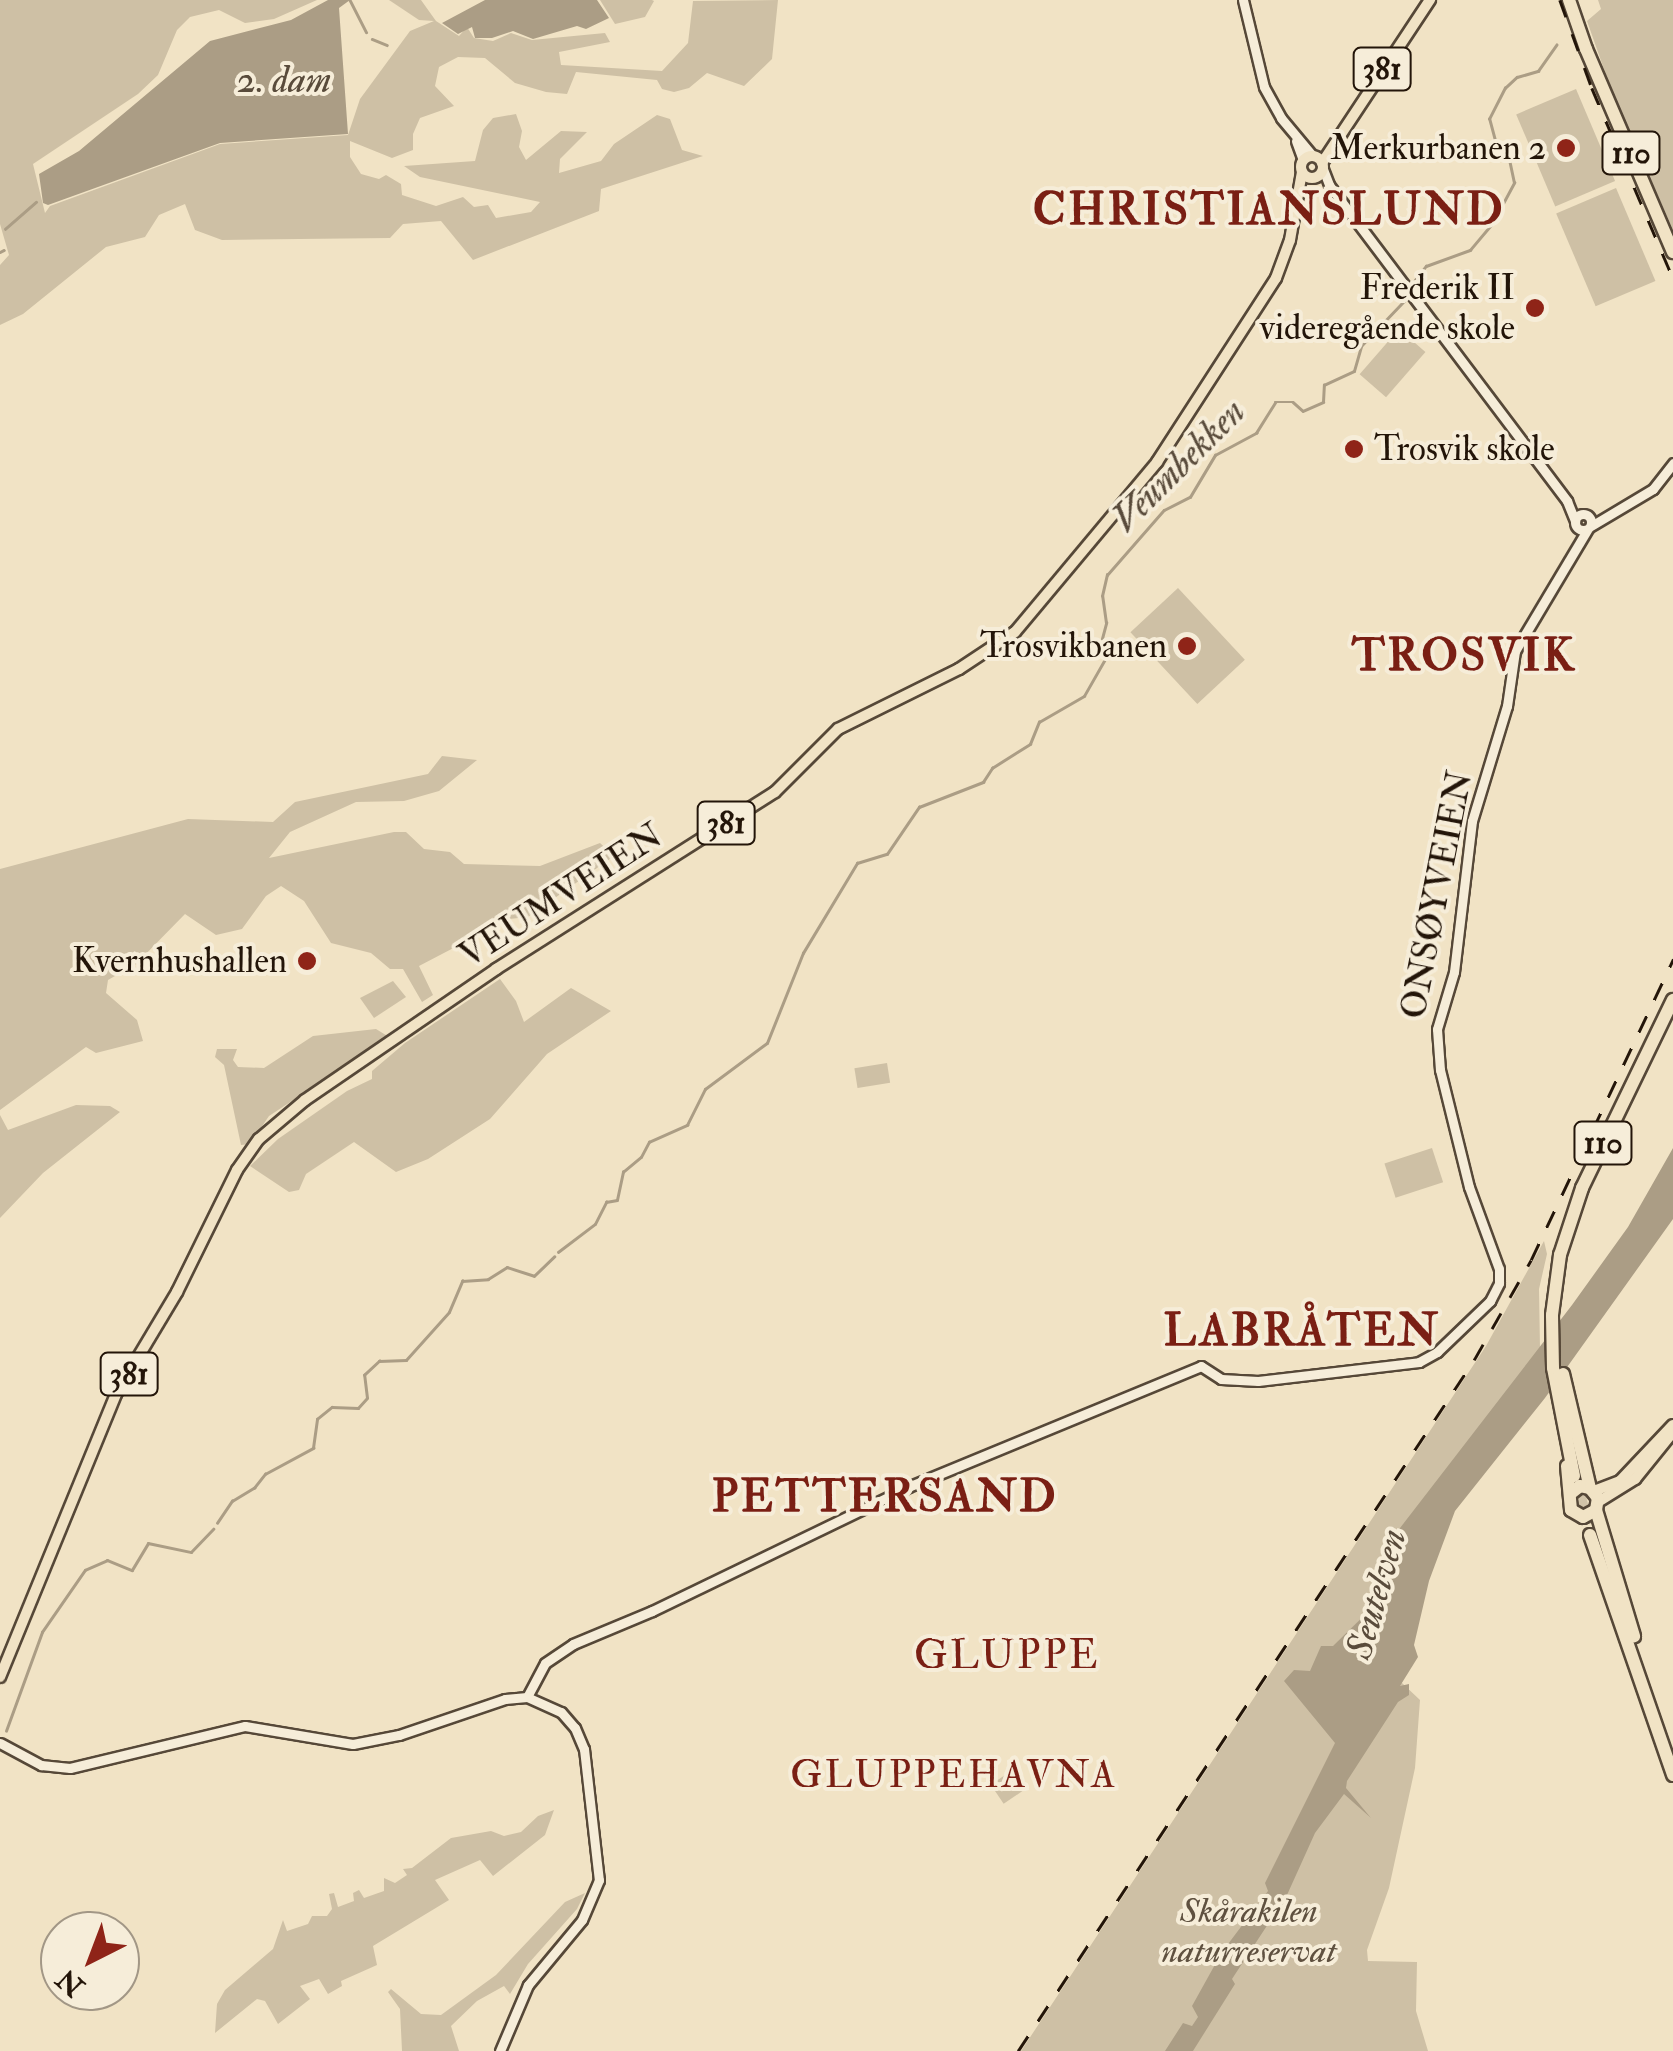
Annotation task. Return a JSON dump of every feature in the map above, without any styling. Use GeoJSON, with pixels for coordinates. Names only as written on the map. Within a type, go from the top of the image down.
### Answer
{"type":"FeatureCollection","features":[{"type":"Feature","properties":{"kind":"highway","name":"110"},"geometry":{"type":"LineString","coordinates":[[1572,0],[1590,54],[1673,252]]}},
{"type":"Feature","properties":{"kind":"highway","name":"110"},"geometry":{"type":"LineString","coordinates":[[1673,1000],[1576,1203],[1558,1292],[1558,1370],[1568,1505],[1673,1754]]}},
{"type":"Feature","properties":{"kind":"highway","name":"110"},"geometry":{"type":"LineString","coordinates":[[1558,1292],[1589,1192],[1673,1018]]}},
{"type":"Feature","properties":{"kind":"highway","name":"110"},"geometry":{"type":"LineString","coordinates":[[1562,1400],[1577,1475]]}},
{"type":"Feature","properties":{"kind":"highway","name":"110"},"geometry":{"type":"LineString","coordinates":[[1562,1400],[1594,1498],[1638,1668]]}},
{"type":"Feature","properties":{"kind":"highway"},"geometry":{"type":"LineString","coordinates":[[1570,1494],[1577,1487],[1594,1498],[1586,1516],[1575,1514]]}},
{"type":"Feature","properties":{"kind":"highway","name":"110"},"geometry":{"type":"LineString","coordinates":[[1593,1534],[1673,1775]]}},
{"type":"Feature","properties":{"kind":"main road","name":"381"},"geometry":{"type":"LineString","coordinates":[[1313,166],[1430,0]]}},
{"type":"Feature","properties":{"kind":"main road","name":"VEUMVEIEN"},"geometry":{"type":"LineString","coordinates":[[0,1677],[116,1394],[185,1278],[237,1170],[259,1139],[305,1100],[449,1000],[766,798],[838,729],[959,669],[1014,632],[1087,550],[1174,436],[1276,278],[1313,166]]}},
{"type":"Feature","properties":{"kind":"main road"},"geometry":{"type":"LineString","coordinates":[[1594,1498],[1636,1479],[1673,1428]]}},
{"type":"Feature","properties":{"kind":"street"},"geometry":{"type":"LineString","coordinates":[[1243,0],[1264,87],[1292,134],[1584,522],[1611,513],[1653,489],[1673,462]]}},
{"type":"Feature","properties":{"kind":"street","name":"ONSØYVEIEN"},"geometry":{"type":"LineString","coordinates":[[527,1697],[549,1658],[590,1635],[652,1611],[908,1488],[1200,1366],[1221,1379],[1258,1381],[1419,1362],[1458,1334],[1490,1302],[1499,1284],[1497,1262],[1474,1204],[1440,1070],[1436,1039],[1454,972],[1472,821],[1507,706],[1518,642],[1575,550],[1584,522]]}},
{"type":"Feature","properties":{"kind":"street"},"geometry":{"type":"LineString","coordinates":[[0,1744],[25,1759],[56,1768],[96,1763],[245,1726],[354,1744],[399,1735],[505,1699],[527,1697],[560,1712],[581,1740],[600,1868],[589,1908],[528,1984],[500,2051]]}},
{"type":"Feature","properties":{"kind":"green space"},"geometry":{"type":"Polygon","coordinates":[[[0,0],[317,0],[274,19],[245,23],[219,10],[190,17],[177,30],[158,75],[138,94],[33,164],[45,213],[50,206],[220,144],[348,135],[360,99],[410,31],[434,21],[419,20],[389,0],[421,0],[436,21],[459,36],[467,27],[474,38],[493,41],[511,33],[532,40],[605,33],[610,42],[559,52],[561,65],[662,71],[688,43],[693,1],[778,0],[772,59],[744,86],[707,73],[689,88],[674,92],[662,89],[657,80],[576,72],[567,94],[546,92],[515,83],[485,58],[458,57],[439,67],[435,86],[454,106],[420,118],[413,134],[413,150],[392,158],[350,141],[350,157],[361,174],[379,179],[386,175],[401,184],[402,195],[436,206],[463,197],[474,207],[488,205],[496,218],[531,212],[540,202],[420,177],[404,166],[475,161],[483,130],[493,118],[516,114],[522,131],[519,147],[526,160],[561,131],[587,132],[560,159],[559,173],[601,161],[614,144],[657,115],[670,119],[682,150],[703,156],[601,189],[599,211],[473,260],[441,221],[403,224],[390,238],[222,240],[195,230],[185,204],[159,215],[145,237],[106,247],[23,314],[0,325],[0,265],[9,255],[0,224],[0,0]]]}},
{"type":"Feature","properties":{"kind":"green space"},"geometry":{"type":"Polygon","coordinates":[[[600,0],[654,1],[645,17],[615,24],[600,0]]]}},
{"type":"Feature","properties":{"kind":"green space"},"geometry":{"type":"Polygon","coordinates":[[[1598,0],[1673,0],[1673,230],[1611,89],[1587,21],[1601,9],[1598,0]]]}},
{"type":"Feature","properties":{"kind":"green space","name":"Merkurbanen 2"},"geometry":{"type":"Polygon","coordinates":[[[1576,89],[1615,181],[1555,206],[1516,114],[1576,89]]]}},
{"type":"Feature","properties":{"kind":"green space"},"geometry":{"type":"Polygon","coordinates":[[[1616,188],[1655,281],[1596,306],[1556,213],[1616,188]]]}},
{"type":"Feature","properties":{"kind":"green space"},"geometry":{"type":"Polygon","coordinates":[[[1399,329],[1425,352],[1386,397],[1360,374],[1399,329]]]}},
{"type":"Feature","properties":{"kind":"green space","name":"Trosvikbanen"},"geometry":{"type":"Polygon","coordinates":[[[1178,588],[1245,660],[1197,704],[1130,632],[1178,588]]]}},
{"type":"Feature","properties":{"kind":"green space"},"geometry":{"type":"Polygon","coordinates":[[[442,756],[477,760],[439,791],[404,801],[356,802],[290,832],[269,858],[394,832],[406,832],[424,849],[450,852],[464,864],[540,866],[600,843],[614,856],[528,917],[509,919],[419,966],[433,995],[422,1002],[403,969],[390,969],[371,953],[331,943],[304,901],[281,886],[266,896],[242,929],[216,935],[185,914],[136,964],[108,980],[106,993],[137,1020],[143,1041],[96,1053],[86,1047],[0,1110],[0,869],[188,819],[273,822],[295,802],[428,774],[442,756]]]}},
{"type":"Feature","properties":{"kind":"green space"},"geometry":{"type":"Polygon","coordinates":[[[500,979],[516,1001],[524,1022],[571,988],[611,1011],[547,1054],[490,1119],[428,1159],[396,1172],[354,1142],[306,1174],[299,1190],[289,1192],[250,1166],[278,1139],[347,1091],[372,1079],[372,1071],[405,1043],[500,979]]]}},
{"type":"Feature","properties":{"kind":"green space"},"geometry":{"type":"Polygon","coordinates":[[[393,981],[406,997],[374,1018],[360,998],[393,981]]]}},
{"type":"Feature","properties":{"kind":"green space"},"geometry":{"type":"Polygon","coordinates":[[[376,1029],[389,1037],[269,1116],[250,1144],[241,1145],[224,1065],[215,1057],[217,1049],[237,1049],[233,1060],[238,1067],[264,1068],[313,1036],[376,1029]]]}},
{"type":"Feature","properties":{"kind":"green space"},"geometry":{"type":"Polygon","coordinates":[[[887,1063],[890,1083],[858,1088],[854,1068],[887,1063]]]}},
{"type":"Feature","properties":{"kind":"green space"},"geometry":{"type":"Polygon","coordinates":[[[76,1105],[110,1106],[120,1112],[43,1173],[0,1218],[0,1115],[8,1130],[76,1105]]]}},
{"type":"Feature","properties":{"kind":"green space"},"geometry":{"type":"Polygon","coordinates":[[[1432,1148],[1443,1182],[1396,1198],[1384,1163],[1432,1148]]]}},
{"type":"Feature","properties":{"kind":"green space","name":"Skårakilen naturreservat"},"geometry":{"type":"Polygon","coordinates":[[[1544,1241],[1547,1254],[1539,1289],[1540,1348],[1391,1541],[1381,1599],[1348,1632],[1420,1700],[1415,1768],[1389,1888],[1367,1950],[1368,1961],[1417,1962],[1416,2011],[1428,2051],[1021,2051],[1486,1346],[1544,1241]]]}},
{"type":"Feature","properties":{"kind":"green space"},"geometry":{"type":"Polygon","coordinates":[[[1014,1769],[1027,1788],[1004,1804],[991,1785],[1014,1769]]]}},
{"type":"Feature","properties":{"kind":"green space"},"geometry":{"type":"Polygon","coordinates":[[[554,1810],[545,1835],[493,1876],[480,1860],[435,1880],[449,1900],[373,1946],[377,1965],[341,1981],[342,1986],[328,1994],[319,1979],[300,1986],[310,1999],[278,2024],[265,2001],[257,1999],[215,2033],[217,2004],[225,1990],[273,1949],[283,1920],[287,1931],[308,1924],[312,1916],[327,1916],[332,1909],[329,1894],[334,1893],[338,1907],[354,1901],[353,1893],[359,1890],[364,1898],[384,1891],[384,1878],[395,1883],[407,1875],[403,1869],[412,1868],[451,1838],[491,1831],[504,1836],[521,1832],[538,1816],[554,1810]]]}},
{"type":"Feature","properties":{"kind":"green space"},"geometry":{"type":"Polygon","coordinates":[[[585,1893],[577,1909],[528,1964],[510,1994],[504,1986],[477,2001],[451,2026],[459,2051],[402,2051],[400,2009],[388,1992],[391,1989],[421,2014],[441,2015],[496,1975],[565,1902],[585,1893]]]}},
{"type":"Feature","properties":{"kind":"water","name":"2. dam"},"geometry":{"type":"Polygon","coordinates":[[[328,0],[350,0],[339,8],[348,134],[220,143],[48,205],[43,203],[39,174],[79,151],[210,41],[291,20],[328,0]]]}},
{"type":"Feature","properties":{"kind":"water"},"geometry":{"type":"Polygon","coordinates":[[[485,0],[597,0],[609,18],[586,29],[577,26],[533,39],[513,31],[492,38],[475,38],[472,27],[458,34],[442,23],[485,0]]]}},
{"type":"Feature","properties":{"kind":"water"},"geometry":{"type":"Polygon","coordinates":[[[1673,1148],[1673,1219],[1545,1398],[1455,1511],[1429,1581],[1414,1645],[1418,1657],[1400,1686],[1409,1684],[1409,1695],[1398,1702],[1347,1781],[1346,1788],[1371,1818],[1344,1794],[1315,1833],[1287,1895],[1232,1979],[1235,1984],[1193,2051],[1165,2051],[1183,2023],[1192,2026],[1198,2017],[1192,2006],[1222,1952],[1268,1891],[1265,1883],[1335,1743],[1284,1681],[1294,1670],[1310,1671],[1321,1646],[1333,1646],[1381,1599],[1390,1541],[1572,1305],[1628,1227],[1673,1148]]]}},
{"type":"Feature","properties":{"kind":"waterway"},"geometry":{"type":"LineString","coordinates":[[350,0],[366,32]]}},
{"type":"Feature","properties":{"kind":"waterway"},"geometry":{"type":"LineString","coordinates":[[372,39],[387,45]]}},
{"type":"Feature","properties":{"kind":"waterway","name":"Veumbekken"},"geometry":{"type":"LineString","coordinates":[[1411,285],[1426,266],[1470,250],[1492,224],[1514,183],[1509,160],[1497,148],[1489,119],[1505,88],[1517,77],[1538,71],[1556,45]]}},
{"type":"Feature","properties":{"kind":"waterway"},"geometry":{"type":"LineString","coordinates":[[5,229],[36,202]]}},
{"type":"Feature","properties":{"kind":"waterway"},"geometry":{"type":"LineString","coordinates":[[0,252],[4,250]]}},
{"type":"Feature","properties":{"kind":"waterway","name":"Veumbekken"},"geometry":{"type":"LineString","coordinates":[[558,1252],[595,1224],[606,1202],[617,1200],[623,1172],[641,1157],[649,1142],[687,1125],[705,1089],[767,1043],[803,953],[857,863],[887,854],[919,807],[983,782],[992,768],[1030,744],[1039,722],[1084,696],[1108,654],[1100,646],[1106,623],[1102,596],[1107,575],[1164,510],[1190,497],[1215,455],[1256,433],[1275,402],[1293,402],[1303,411],[1323,402],[1324,385],[1354,371],[1361,346],[1404,301],[1407,292]]}},
{"type":"Feature","properties":{"kind":"waterway"},"geometry":{"type":"LineString","coordinates":[[217,1523],[232,1501],[254,1488],[265,1474],[313,1448],[317,1419],[332,1407],[358,1408],[367,1398],[364,1375],[379,1361],[406,1360],[449,1312],[462,1281],[488,1279],[507,1267],[534,1276],[554,1257]]}},
{"type":"Feature","properties":{"kind":"waterway"},"geometry":{"type":"LineString","coordinates":[[6,1731],[42,1632],[85,1570],[107,1560],[132,1570],[148,1543],[191,1552],[213,1529]]}},
{"type":"Feature","properties":{"kind":"tunnel"},"geometry":{"type":"LineString","coordinates":[[1575,1478],[1590,1535]]}},
{"type":"Feature","properties":{"kind":"railway"},"geometry":{"type":"LineString","coordinates":[[1560,0],[1592,88],[1673,278]]}},
{"type":"Feature","properties":{"kind":"railway"},"geometry":{"type":"LineString","coordinates":[[1018,2051],[1474,1360],[1531,1260],[1673,959]]}},
{"type":"Feature","properties":{"kind":"place","name":"Merkurbanen 2"},"geometry":{"type":"Point","coordinates":[1566,148]}},
{"type":"Feature","properties":{"kind":"place","name":"Frederik II videregående skole"},"geometry":{"type":"Point","coordinates":[1535,308]}},
{"type":"Feature","properties":{"kind":"place","name":"Trosvik skole"},"geometry":{"type":"Point","coordinates":[1354,449]}},
{"type":"Feature","properties":{"kind":"place","name":"Trosvikbanen"},"geometry":{"type":"Point","coordinates":[1187,646]}},
{"type":"Feature","properties":{"kind":"place","name":"Kvernhushallen"},"geometry":{"type":"Point","coordinates":[307,961]}},
{"type":"Feature","properties":{"kind":"district","name":"CHRISTIANSLUND"},"geometry":{"type":"Point","coordinates":[1269,211]}},
{"type":"Feature","properties":{"kind":"district","name":"TROSVIK"},"geometry":{"type":"Point","coordinates":[1464,657]}},
{"type":"Feature","properties":{"kind":"district","name":"LABRÅTEN"},"geometry":{"type":"Point","coordinates":[1302,1332]}},
{"type":"Feature","properties":{"kind":"district","name":"PETTERSAND"},"geometry":{"type":"Point","coordinates":[885,1498]}},
{"type":"Feature","properties":{"kind":"district","name":"GLUPPE"},"geometry":{"type":"Point","coordinates":[1007,1656]}},
{"type":"Feature","properties":{"kind":"district","name":"GLUPPEHAVNA"},"geometry":{"type":"Point","coordinates":[954,1776]}},
{"type":"Feature","properties":{"kind":"water label","name":"Seutelven"},"geometry":{"type":"Point","coordinates":[1377,1594]}}]}
